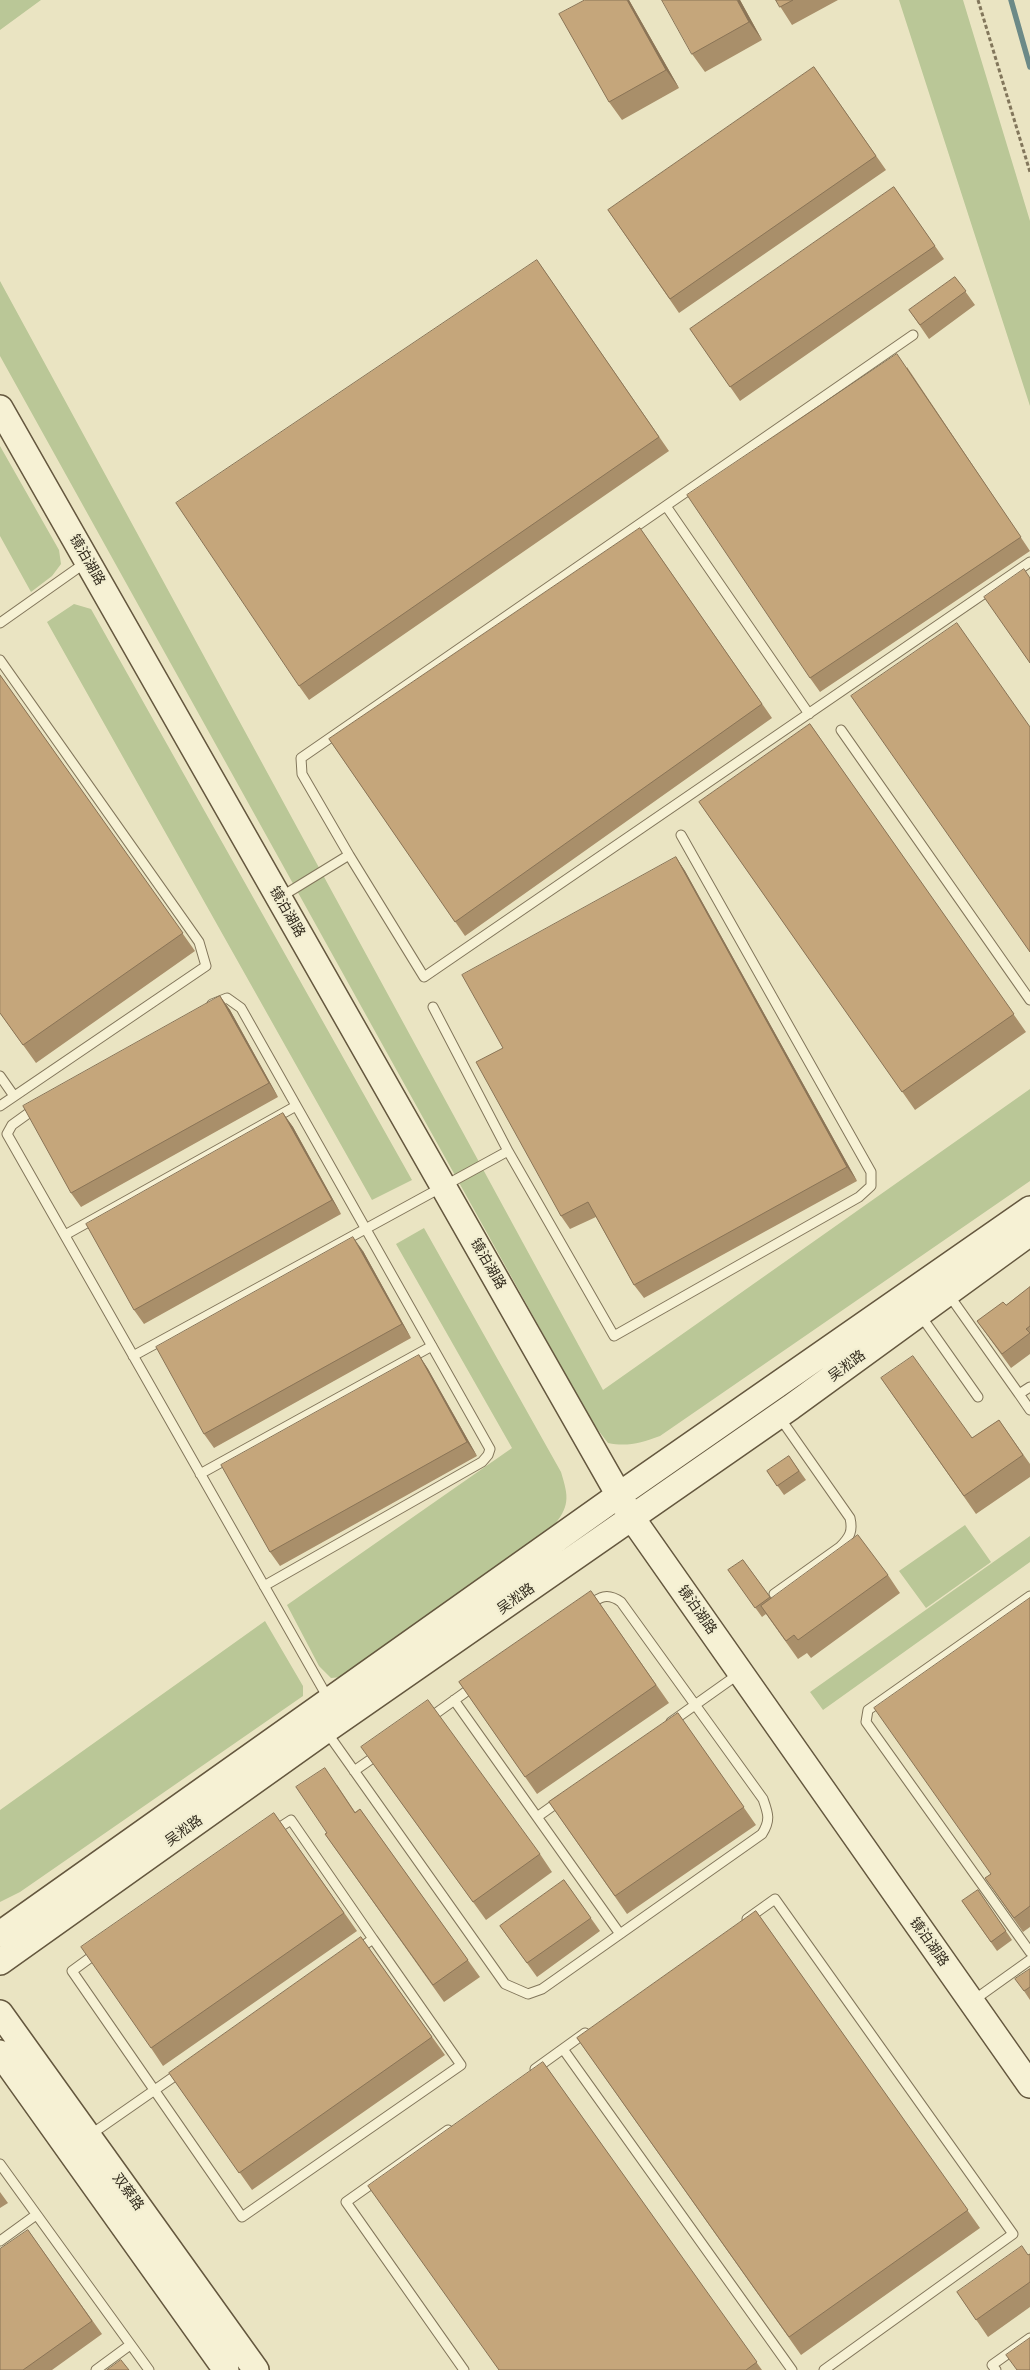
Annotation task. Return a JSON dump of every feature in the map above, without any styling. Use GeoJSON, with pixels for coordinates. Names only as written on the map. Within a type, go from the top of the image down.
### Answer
{"type":"FeatureCollection","features":[{"type":"Feature","properties":{"kind":"street","name":"镜泊湖路"},"geometry":{"type":"LineString","coordinates":[[0,408],[632,1518],[1030,2085]]}},
{"type":"Feature","properties":{"kind":"street","name":"吴淞路"},"geometry":{"type":"LineString","coordinates":[[0,1934],[632,1518],[778,1416],[1030,1209]]}},
{"type":"Feature","properties":{"kind":"street","name":"吴淞路"},"geometry":{"type":"LineString","coordinates":[[0,1962],[333,1715],[619,1495],[912,1304],[947,1293],[1030,1233]]}},
{"type":"Feature","properties":{"kind":"street","name":"双蔡路"},"geometry":{"type":"LineString","coordinates":[[0,2013],[256,2370]]}},
{"type":"Feature","properties":{"kind":"street","name":"双蔡路"},"geometry":{"type":"LineString","coordinates":[[0,2053],[226,2370]]}},
{"type":"Feature","properties":{"kind":"lane"},"geometry":{"type":"LineString","coordinates":[[913,336],[301,758],[302,774],[424,977],[1030,562]]}},
{"type":"Feature","properties":{"kind":"lane"},"geometry":{"type":"LineString","coordinates":[[666,506],[809,714]]}},
{"type":"Feature","properties":{"kind":"lane"},"geometry":{"type":"LineString","coordinates":[[0,623],[88,562]]}},
{"type":"Feature","properties":{"kind":"lane"},"geometry":{"type":"LineString","coordinates":[[0,660],[198,942],[206,966],[0,1106]]}},
{"type":"Feature","properties":{"kind":"lane"},"geometry":{"type":"LineString","coordinates":[[841,730],[1030,1000]]}},
{"type":"Feature","properties":{"kind":"lane"},"geometry":{"type":"LineString","coordinates":[[433,1007],[508,1151],[614,1336],[859,1197],[872,1186],[871,1172],[681,835]]}},
{"type":"Feature","properties":{"kind":"lane"},"geometry":{"type":"LineString","coordinates":[[279,898],[349,855]]}},
{"type":"Feature","properties":{"kind":"lane"},"geometry":{"type":"LineString","coordinates":[[207,1007],[227,998],[241,1008],[490,1449],[482,1462],[264,1586]]}},
{"type":"Feature","properties":{"kind":"lane"},"geometry":{"type":"LineString","coordinates":[[0,1076],[14,1096]]}},
{"type":"Feature","properties":{"kind":"lane"},"geometry":{"type":"LineString","coordinates":[[43,1103],[12,1125],[8,1134],[264,1586],[333,1715],[354,1771],[505,1984],[528,1994],[542,1989],[762,1834],[768,1825],[769,1816],[763,1799],[621,1602],[613,1596],[603,1595],[579,1612]]}},
{"type":"Feature","properties":{"kind":"lane"},"geometry":{"type":"LineString","coordinates":[[65,1235],[296,1106]]}},
{"type":"Feature","properties":{"kind":"lane"},"geometry":{"type":"LineString","coordinates":[[133,1356],[508,1151]]}},
{"type":"Feature","properties":{"kind":"lane"},"geometry":{"type":"LineString","coordinates":[[947,1293],[1030,1410]]}},
{"type":"Feature","properties":{"kind":"lane"},"geometry":{"type":"LineString","coordinates":[[912,1304],[978,1398]]}},
{"type":"Feature","properties":{"kind":"lane"},"geometry":{"type":"LineString","coordinates":[[200,1474],[432,1346]]}},
{"type":"Feature","properties":{"kind":"lane"},"geometry":{"type":"LineString","coordinates":[[1019,1394],[1030,1387]]}},
{"type":"Feature","properties":{"kind":"lane"},"geometry":{"type":"LineString","coordinates":[[774,1594],[840,1547],[848,1539],[852,1528],[850,1518],[778,1416]]}},
{"type":"Feature","properties":{"kind":"lane"},"geometry":{"type":"LineString","coordinates":[[1030,1596],[868,1710],[866,1722],[1030,1952]]}},
{"type":"Feature","properties":{"kind":"lane"},"geometry":{"type":"LineString","coordinates":[[663,1727],[740,1672]]}},
{"type":"Feature","properties":{"kind":"lane"},"geometry":{"type":"LineString","coordinates":[[423,1722],[485,1678]]}},
{"type":"Feature","properties":{"kind":"lane"},"geometry":{"type":"LineString","coordinates":[[454,1700],[620,1934]]}},
{"type":"Feature","properties":{"kind":"lane"},"geometry":{"type":"LineString","coordinates":[[354,1771],[385,1749]]}},
{"type":"Feature","properties":{"kind":"lane"},"geometry":{"type":"LineString","coordinates":[[537,1817],[568,1795]]}},
{"type":"Feature","properties":{"kind":"lane"},"geometry":{"type":"LineString","coordinates":[[104,1948],[72,1971],[242,2216],[461,2065],[291,1820],[266,1836]]}},
{"type":"Feature","properties":{"kind":"lane"},"geometry":{"type":"LineString","coordinates":[[742,1922],[775,1899],[1013,2234],[824,2370]]}},
{"type":"Feature","properties":{"kind":"lane"},"geometry":{"type":"LineString","coordinates":[[349,1955],[373,1939]]}},
{"type":"Feature","properties":{"kind":"lane"},"geometry":{"type":"LineString","coordinates":[[972,2002],[1030,1960]]}},
{"type":"Feature","properties":{"kind":"lane"},"geometry":{"type":"LineString","coordinates":[[530,2072],[595,2026]]}},
{"type":"Feature","properties":{"kind":"lane"},"geometry":{"type":"LineString","coordinates":[[562,2049],[792,2370]]}},
{"type":"Feature","properties":{"kind":"lane"},"geometry":{"type":"LineString","coordinates":[[88,2136],[188,2067]]}},
{"type":"Feature","properties":{"kind":"lane"},"geometry":{"type":"LineString","coordinates":[[458,2123],[346,2202],[464,2370]]}},
{"type":"Feature","properties":{"kind":"lane"},"geometry":{"type":"LineString","coordinates":[[0,2164],[149,2370]]}},
{"type":"Feature","properties":{"kind":"lane"},"geometry":{"type":"LineString","coordinates":[[0,2241],[36,2215]]}},
{"type":"Feature","properties":{"kind":"lane"},"geometry":{"type":"LineString","coordinates":[[996,2370],[992,2364],[1030,2338]]}},
{"type":"Feature","properties":{"kind":"lane"},"geometry":{"type":"LineString","coordinates":[[96,2370],[130,2345]]}},
{"type":"Feature","properties":{"kind":"path"},"geometry":{"type":"LineString","coordinates":[[978,0],[1030,172]]}},
{"type":"Feature","properties":{"kind":"green space"},"geometry":{"type":"Polygon","coordinates":[[[0,0],[41,0],[0,30],[0,0]]]}},
{"type":"Feature","properties":{"kind":"green space"},"geometry":{"type":"Polygon","coordinates":[[[899,0],[963,0],[1030,221],[1030,406],[899,0]]]}},
{"type":"Feature","properties":{"kind":"green space"},"geometry":{"type":"Polygon","coordinates":[[[0,281],[603,1390],[1030,1089],[1030,1181],[660,1436],[634,1444],[608,1443],[592,1422],[0,356],[0,281]]]}},
{"type":"Feature","properties":{"kind":"green space"},"geometry":{"type":"Polygon","coordinates":[[[0,446],[59,550],[61,564],[52,576],[31,592],[0,536],[0,446]]]}},
{"type":"Feature","properties":{"kind":"green space"},"geometry":{"type":"Polygon","coordinates":[[[74,604],[91,609],[412,1180],[372,1200],[47,622],[74,604]]]}},
{"type":"Feature","properties":{"kind":"green space"},"geometry":{"type":"Polygon","coordinates":[[[424,1228],[561,1472],[566,1489],[565,1507],[552,1528],[342,1677],[331,1678],[319,1666],[287,1605],[512,1448],[396,1244],[424,1228]]]}},
{"type":"Feature","properties":{"kind":"green space"},"geometry":{"type":"Polygon","coordinates":[[[965,1525],[991,1562],[926,1608],[899,1571],[965,1525]]]}},
{"type":"Feature","properties":{"kind":"green space"},"geometry":{"type":"Polygon","coordinates":[[[1030,1536],[1030,1562],[823,1710],[810,1692],[1030,1536]]]}},
{"type":"Feature","properties":{"kind":"green space"},"geometry":{"type":"Polygon","coordinates":[[[265,1621],[303,1686],[303,1696],[20,1892],[0,1902],[0,1810],[265,1621]]]}},
{"type":"Feature","properties":{"kind":"building"},"geometry":{"type":"Polygon","coordinates":[[[585,0],[627,0],[666,70],[609,102],[559,14],[585,0]]]}},
{"type":"Feature","properties":{"kind":"building"},"geometry":{"type":"Polygon","coordinates":[[[662,0],[737,0],[749,22],[692,54],[662,0]]]}},
{"type":"Feature","properties":{"kind":"building"},"geometry":{"type":"Polygon","coordinates":[[[776,0],[793,0],[780,7],[776,0]]]}},
{"type":"Feature","properties":{"kind":"building"},"geometry":{"type":"Polygon","coordinates":[[[814,67],[876,156],[670,299],[608,210],[814,67]]]}},
{"type":"Feature","properties":{"kind":"building"},"geometry":{"type":"Polygon","coordinates":[[[894,187],[935,246],[730,387],[690,329],[894,187]]]}},
{"type":"Feature","properties":{"kind":"building"},"geometry":{"type":"Polygon","coordinates":[[[537,260],[659,437],[299,686],[176,503],[537,260]]]}},
{"type":"Feature","properties":{"kind":"building"},"geometry":{"type":"Polygon","coordinates":[[[955,277],[966,291],[920,325],[909,310],[955,277]]]}},
{"type":"Feature","properties":{"kind":"building"},"geometry":{"type":"Polygon","coordinates":[[[897,354],[1021,537],[810,678],[687,495],[897,354]]]}},
{"type":"Feature","properties":{"kind":"building"},"geometry":{"type":"Polygon","coordinates":[[[640,528],[762,704],[455,922],[329,739],[640,528]]]}},
{"type":"Feature","properties":{"kind":"building"},"geometry":{"type":"Polygon","coordinates":[[[1024,569],[1030,578],[1030,663],[984,597],[1024,569]]]}},
{"type":"Feature","properties":{"kind":"building"},"geometry":{"type":"Polygon","coordinates":[[[957,623],[1030,727],[1030,952],[851,696],[957,623]]]}},
{"type":"Feature","properties":{"kind":"building"},"geometry":{"type":"Polygon","coordinates":[[[0,675],[183,933],[23,1045],[0,1013],[0,675]]]}},
{"type":"Feature","properties":{"kind":"building"},"geometry":{"type":"Polygon","coordinates":[[[810,724],[1014,1014],[902,1092],[699,802],[810,724]]]}},
{"type":"Feature","properties":{"kind":"building"},"geometry":{"type":"Polygon","coordinates":[[[676,857],[847,1167],[634,1285],[588,1202],[561,1216],[476,1062],[503,1048],[462,975],[676,857]]]}},
{"type":"Feature","properties":{"kind":"building"},"geometry":{"type":"Polygon","coordinates":[[[220,996],[269,1083],[71,1193],[23,1106],[220,996]]]}},
{"type":"Feature","properties":{"kind":"building"},"geometry":{"type":"Polygon","coordinates":[[[283,1113],[332,1200],[134,1310],[86,1224],[283,1113]]]}},
{"type":"Feature","properties":{"kind":"building"},"geometry":{"type":"Polygon","coordinates":[[[353,1237],[402,1324],[204,1434],[156,1347],[353,1237]]]}},
{"type":"Feature","properties":{"kind":"building"},"geometry":{"type":"Polygon","coordinates":[[[1030,1287],[1030,1326],[1026,1329],[1030,1333],[1002,1354],[977,1321],[1003,1302],[1006,1305],[1030,1287]]]}},
{"type":"Feature","properties":{"kind":"building"},"geometry":{"type":"Polygon","coordinates":[[[419,1355],[467,1442],[270,1552],[221,1465],[419,1355]]]}},
{"type":"Feature","properties":{"kind":"building"},"geometry":{"type":"Polygon","coordinates":[[[913,1356],[972,1438],[999,1420],[1023,1455],[964,1496],[881,1378],[913,1356]]]}},
{"type":"Feature","properties":{"kind":"building"},"geometry":{"type":"Polygon","coordinates":[[[789,1456],[799,1471],[777,1486],[767,1471],[789,1456]]]}},
{"type":"Feature","properties":{"kind":"building"},"geometry":{"type":"Polygon","coordinates":[[[858,1535],[888,1575],[798,1640],[794,1635],[786,1641],[761,1606],[858,1535]]]}},
{"type":"Feature","properties":{"kind":"building"},"geometry":{"type":"Polygon","coordinates":[[[743,1560],[770,1597],[755,1608],[728,1570],[743,1560]]]}},
{"type":"Feature","properties":{"kind":"building"},"geometry":{"type":"Polygon","coordinates":[[[591,1591],[656,1685],[525,1777],[459,1682],[591,1591]]]}},
{"type":"Feature","properties":{"kind":"building"},"geometry":{"type":"Polygon","coordinates":[[[1030,1598],[1030,1906],[1014,1918],[985,1878],[991,1874],[874,1708],[1030,1598]]]}},
{"type":"Feature","properties":{"kind":"building"},"geometry":{"type":"Polygon","coordinates":[[[428,1700],[540,1854],[473,1902],[361,1747],[428,1700]]]}},
{"type":"Feature","properties":{"kind":"building"},"geometry":{"type":"Polygon","coordinates":[[[678,1713],[744,1807],[615,1896],[549,1802],[678,1713]]]}},
{"type":"Feature","properties":{"kind":"building"},"geometry":{"type":"Polygon","coordinates":[[[325,1768],[355,1813],[360,1809],[468,1960],[433,1985],[325,1834],[327,1833],[296,1787],[325,1768]]]}},
{"type":"Feature","properties":{"kind":"building"},"geometry":{"type":"Polygon","coordinates":[[[274,1813],[344,1913],[151,2048],[81,1947],[274,1813]]]}},
{"type":"Feature","properties":{"kind":"building"},"geometry":{"type":"Polygon","coordinates":[[[564,1880],[591,1918],[527,1963],[500,1926],[564,1880]]]}},
{"type":"Feature","properties":{"kind":"building"},"geometry":{"type":"Polygon","coordinates":[[[978,1890],[1006,1931],[991,1942],[962,1901],[978,1890]]]}},
{"type":"Feature","properties":{"kind":"building"},"geometry":{"type":"Polygon","coordinates":[[[756,1911],[968,2210],[789,2337],[577,2038],[756,1911]]]}},
{"type":"Feature","properties":{"kind":"building"},"geometry":{"type":"Polygon","coordinates":[[[361,1937],[432,2037],[239,2173],[169,2073],[361,1937]]]}},
{"type":"Feature","properties":{"kind":"building"},"geometry":{"type":"Polygon","coordinates":[[[1030,1969],[1030,1987],[1024,1991],[1015,1979],[1030,1969]]]}},
{"type":"Feature","properties":{"kind":"building"},"geometry":{"type":"Polygon","coordinates":[[[543,2062],[757,2362],[746,2370],[499,2370],[368,2186],[543,2062]]]}},
{"type":"Feature","properties":{"kind":"building"},"geometry":{"type":"Polygon","coordinates":[[[28,2230],[92,2321],[23,2370],[0,2370],[0,2249],[28,2230]]]}},
{"type":"Feature","properties":{"kind":"building"},"geometry":{"type":"Polygon","coordinates":[[[1022,2246],[1028,2255],[1030,2254],[1030,2282],[976,2320],[957,2292],[1022,2246]]]}},
{"type":"Feature","properties":{"kind":"building"},"geometry":{"type":"Polygon","coordinates":[[[1030,2338],[1030,2370],[1017,2370],[1006,2355],[1030,2338]]]}},
{"type":"Feature","properties":{"kind":"building"},"geometry":{"type":"Polygon","coordinates":[[[121,2360],[129,2370],[107,2370],[121,2360]]]}},
{"type":"Feature","properties":{"kind":"waterway"},"geometry":{"type":"LineString","coordinates":[[1011,0],[1030,67]]}}]}
